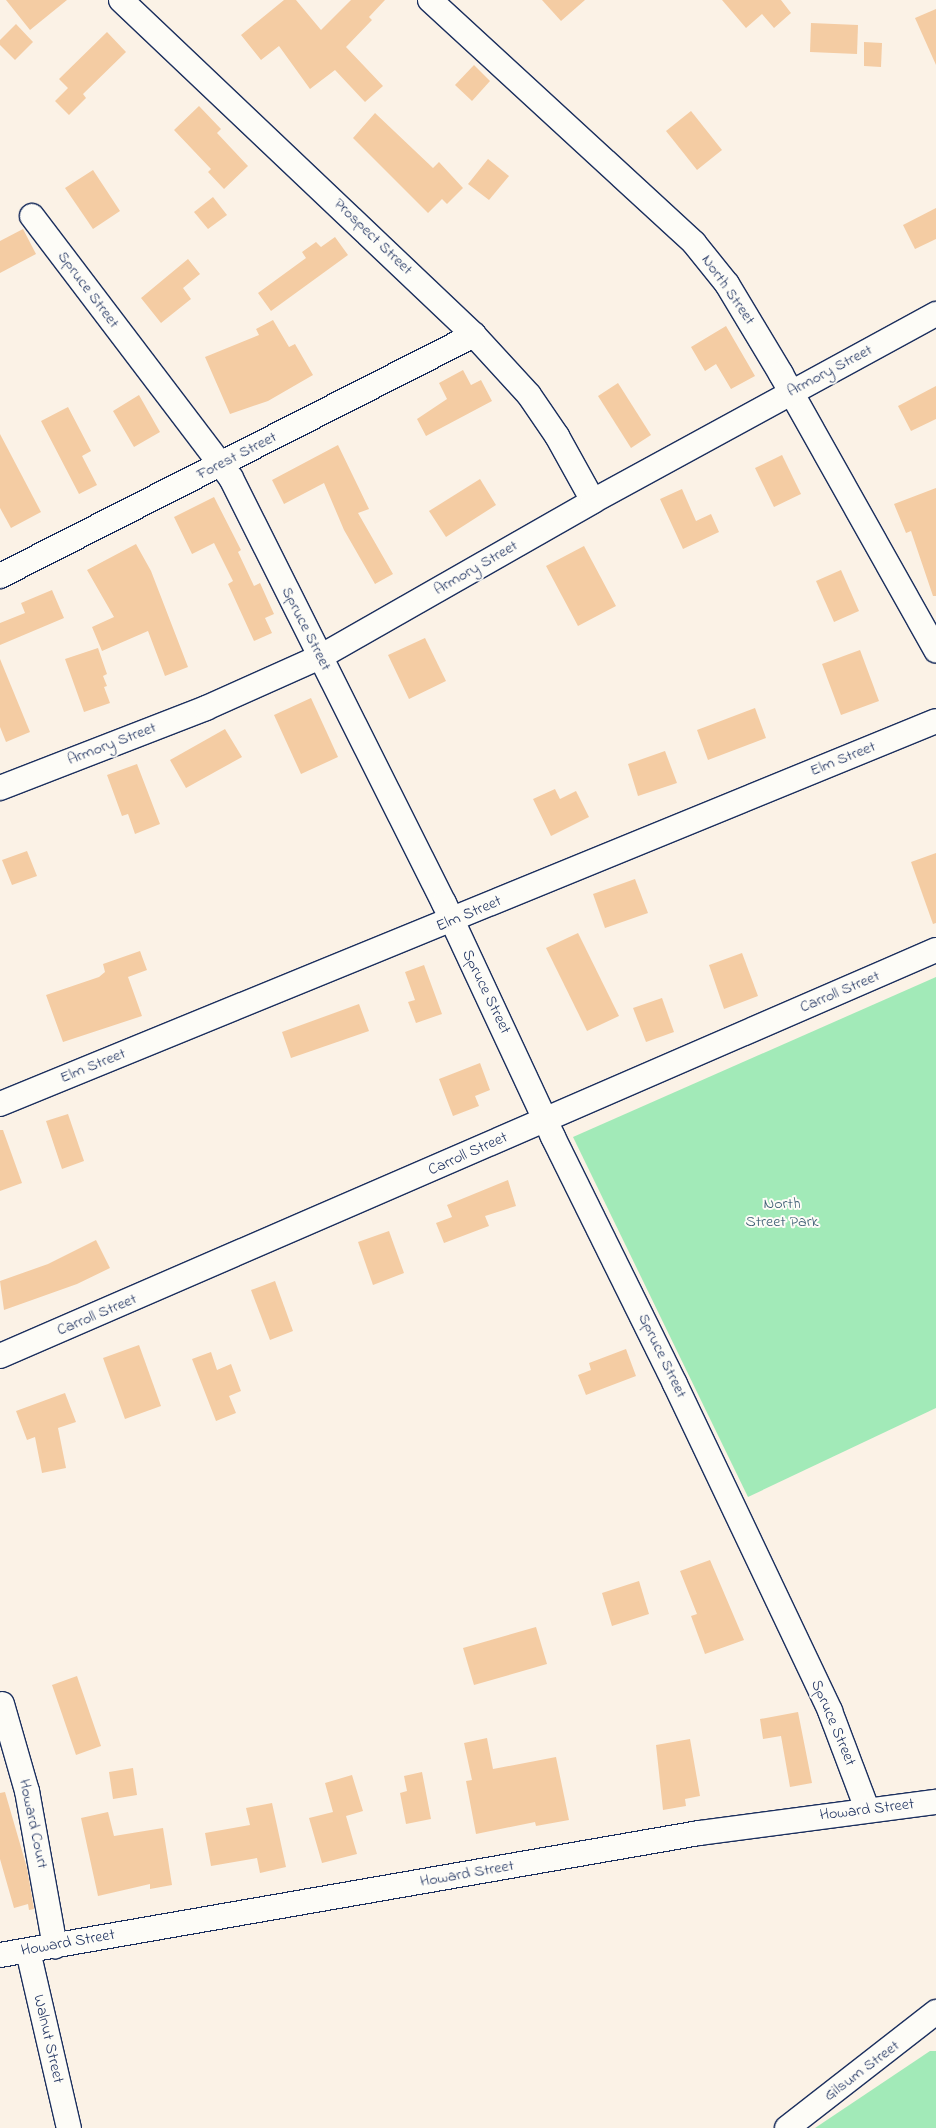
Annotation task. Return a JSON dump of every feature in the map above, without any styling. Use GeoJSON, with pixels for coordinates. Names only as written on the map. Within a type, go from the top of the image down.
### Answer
{"type":"FeatureCollection","features":[{"type":"Feature","properties":{"kind":"street","name":"Prospect Street"},"geometry":{"type":"LineString","coordinates":[[121,0],[474,335],[528,395],[557,436],[593,502]]}},
{"type":"Feature","properties":{"kind":"street","name":"North Street"},"geometry":{"type":"LineString","coordinates":[[430,0],[694,243],[727,284],[791,392],[936,650]]}},
{"type":"Feature","properties":{"kind":"street","name":"Spruce Street"},"geometry":{"type":"LineString","coordinates":[[32,216],[231,478],[453,921],[826,1703],[868,1809]]}},
{"type":"Feature","properties":{"kind":"street","name":"Armory Street"},"geometry":{"type":"LineString","coordinates":[[0,788],[206,708],[320,657],[593,502],[936,314]]}},
{"type":"Feature","properties":{"kind":"street","name":"Forest Street"},"geometry":{"type":"LineString","coordinates":[[0,576],[474,335]]}},
{"type":"Feature","properties":{"kind":"street","name":"Elm Street"},"geometry":{"type":"LineString","coordinates":[[0,1104],[453,921],[936,721]]}},
{"type":"Feature","properties":{"kind":"street","name":"Carroll Street"},"geometry":{"type":"LineString","coordinates":[[0,1356],[936,950]]}},
{"type":"Feature","properties":{"kind":"street","name":"Howard Court"},"geometry":{"type":"LineString","coordinates":[[2,1704],[27,1791],[56,1946]]}},
{"type":"Feature","properties":{"kind":"street","name":"Howard Street"},"geometry":{"type":"LineString","coordinates":[[0,1955],[699,1832],[868,1809],[936,1802]]}},
{"type":"Feature","properties":{"kind":"street","name":"Walnut Street"},"geometry":{"type":"LineString","coordinates":[[28,1951],[69,2128]]}},
{"type":"Feature","properties":{"kind":"street","name":"Gilsum Street"},"geometry":{"type":"LineString","coordinates":[[787,2128],[913,2032],[936,2012]]}},
{"type":"Feature","properties":{"kind":"street"},"geometry":{"type":"LineString","coordinates":[[913,2032],[936,2034]]}},
{"type":"Feature","properties":{"kind":"green space","name":"North Street Park"},"geometry":{"type":"Polygon","coordinates":[[[936,977],[936,1408],[748,1497],[573,1137],[936,977]]]}},
{"type":"Feature","properties":{"kind":"green space"},"geometry":{"type":"Polygon","coordinates":[[[930,2051],[936,2051],[936,2128],[815,2128],[930,2051]]]}},
{"type":"Feature","properties":{"kind":"building"},"geometry":{"type":"Polygon","coordinates":[[[6,0],[67,0],[30,30],[6,0]]]}},
{"type":"Feature","properties":{"kind":"building"},"geometry":{"type":"Polygon","coordinates":[[[284,0],[296,0],[321,30],[351,0],[385,0],[369,17],[372,20],[346,47],[383,86],[365,102],[335,70],[310,89],[279,46],[261,60],[241,35],[284,0]]]}},
{"type":"Feature","properties":{"kind":"building"},"geometry":{"type":"Polygon","coordinates":[[[542,0],[585,0],[561,21],[542,0]]]}},
{"type":"Feature","properties":{"kind":"building"},"geometry":{"type":"Polygon","coordinates":[[[722,0],[781,0],[791,13],[774,28],[762,14],[746,28],[722,0]]]}},
{"type":"Feature","properties":{"kind":"building"},"geometry":{"type":"Polygon","coordinates":[[[936,9],[936,65],[915,18],[936,9]]]}},
{"type":"Feature","properties":{"kind":"building"},"geometry":{"type":"Polygon","coordinates":[[[811,23],[858,25],[857,54],[810,52],[811,23]]]}},
{"type":"Feature","properties":{"kind":"building"},"geometry":{"type":"Polygon","coordinates":[[[16,24],[33,42],[15,60],[0,45],[0,40],[16,24]]]}},
{"type":"Feature","properties":{"kind":"building"},"geometry":{"type":"Polygon","coordinates":[[[107,32],[126,52],[83,94],[86,98],[69,115],[55,101],[68,88],[59,79],[107,32]]]}},
{"type":"Feature","properties":{"kind":"building"},"geometry":{"type":"Polygon","coordinates":[[[864,42],[882,43],[881,67],[864,66],[864,42]]]}},
{"type":"Feature","properties":{"kind":"building"},"geometry":{"type":"Polygon","coordinates":[[[474,65],[490,81],[472,101],[455,85],[474,65]]]}},
{"type":"Feature","properties":{"kind":"building"},"geometry":{"type":"Polygon","coordinates":[[[199,106],[221,129],[217,133],[248,166],[224,189],[208,172],[211,169],[174,130],[199,106]]]}},
{"type":"Feature","properties":{"kind":"building"},"geometry":{"type":"Polygon","coordinates":[[[691,111],[722,150],[697,170],[666,131],[691,111]]]}},
{"type":"Feature","properties":{"kind":"building"},"geometry":{"type":"Polygon","coordinates":[[[375,113],[433,168],[439,162],[463,188],[447,204],[442,199],[428,213],[353,138],[375,113]]]}},
{"type":"Feature","properties":{"kind":"building"},"geometry":{"type":"Polygon","coordinates":[[[488,159],[509,176],[489,200],[468,184],[488,159]]]}},
{"type":"Feature","properties":{"kind":"building"},"geometry":{"type":"Polygon","coordinates":[[[93,170],[120,211],[93,229],[65,188],[93,170]]]}},
{"type":"Feature","properties":{"kind":"building"},"geometry":{"type":"Polygon","coordinates":[[[213,197],[227,215],[208,229],[194,212],[213,197]]]}},
{"type":"Feature","properties":{"kind":"building"},"geometry":{"type":"Polygon","coordinates":[[[936,208],[936,239],[915,249],[903,225],[936,208]]]}},
{"type":"Feature","properties":{"kind":"building"},"geometry":{"type":"Polygon","coordinates":[[[23,229],[36,254],[0,273],[0,241],[23,229]]]}},
{"type":"Feature","properties":{"kind":"building"},"geometry":{"type":"Polygon","coordinates":[[[335,237],[348,255],[271,311],[258,293],[306,258],[302,252],[316,242],[321,247],[335,237]]]}},
{"type":"Feature","properties":{"kind":"building"},"geometry":{"type":"Polygon","coordinates":[[[188,259],[200,274],[183,288],[191,299],[161,323],[141,298],[188,259]]]}},
{"type":"Feature","properties":{"kind":"building"},"geometry":{"type":"Polygon","coordinates":[[[273,320],[289,347],[295,344],[313,375],[268,401],[230,414],[205,357],[259,335],[256,329],[273,320]]]}},
{"type":"Feature","properties":{"kind":"building"},"geometry":{"type":"Polygon","coordinates":[[[726,326],[755,376],[731,389],[716,364],[705,371],[691,347],[726,326]]]}},
{"type":"Feature","properties":{"kind":"building"},"geometry":{"type":"Polygon","coordinates":[[[463,370],[471,385],[481,380],[492,401],[426,436],[417,419],[447,399],[439,383],[463,370]]]}},
{"type":"Feature","properties":{"kind":"building"},"geometry":{"type":"Polygon","coordinates":[[[618,383],[651,435],[631,448],[598,396],[618,383]]]}},
{"type":"Feature","properties":{"kind":"building"},"geometry":{"type":"Polygon","coordinates":[[[936,386],[936,419],[911,431],[898,406],[936,386]]]}},
{"type":"Feature","properties":{"kind":"building"},"geometry":{"type":"Polygon","coordinates":[[[139,395],[160,432],[134,447],[113,411],[139,395]]]}},
{"type":"Feature","properties":{"kind":"building"},"geometry":{"type":"Polygon","coordinates":[[[68,407],[91,451],[82,456],[97,485],[79,494],[41,421],[68,407]]]}},
{"type":"Feature","properties":{"kind":"building"},"geometry":{"type":"Polygon","coordinates":[[[0,434],[41,512],[11,528],[0,508],[0,434]]]}},
{"type":"Feature","properties":{"kind":"building"},"geometry":{"type":"Polygon","coordinates":[[[338,445],[369,509],[358,513],[393,574],[375,584],[344,530],[324,483],[284,504],[272,480],[338,445]]]}},
{"type":"Feature","properties":{"kind":"building"},"geometry":{"type":"Polygon","coordinates":[[[782,455],[801,494],[774,507],[755,468],[782,455]]]}},
{"type":"Feature","properties":{"kind":"building"},"geometry":{"type":"Polygon","coordinates":[[[480,479],[496,505],[446,537],[429,511],[480,479]]]}},
{"type":"Feature","properties":{"kind":"building"},"geometry":{"type":"Polygon","coordinates":[[[936,488],[936,596],[933,596],[911,531],[906,533],[894,504],[936,488]]]}},
{"type":"Feature","properties":{"kind":"building"},"geometry":{"type":"Polygon","coordinates":[[[682,489],[696,521],[711,514],[719,532],[683,549],[660,499],[682,489]]]}},
{"type":"Feature","properties":{"kind":"building"},"geometry":{"type":"Polygon","coordinates":[[[214,497],[241,550],[238,552],[254,586],[260,583],[274,614],[265,618],[272,633],[254,641],[228,584],[233,581],[214,543],[192,554],[174,517],[214,497]]]}},
{"type":"Feature","properties":{"kind":"building"},"geometry":{"type":"Polygon","coordinates":[[[136,544],[151,571],[188,667],[165,676],[148,631],[102,651],[92,627],[114,617],[87,570],[136,544]]]}},
{"type":"Feature","properties":{"kind":"building"},"geometry":{"type":"Polygon","coordinates":[[[584,546],[616,606],[578,626],[546,566],[584,546]]]}},
{"type":"Feature","properties":{"kind":"building"},"geometry":{"type":"Polygon","coordinates":[[[841,570],[859,611],[834,622],[816,581],[841,570]]]}},
{"type":"Feature","properties":{"kind":"building"},"geometry":{"type":"Polygon","coordinates":[[[52,590],[64,618],[0,645],[0,623],[25,613],[21,603],[52,590]]]}},
{"type":"Feature","properties":{"kind":"building"},"geometry":{"type":"Polygon","coordinates":[[[425,638],[446,681],[409,699],[388,655],[425,638]]]}},
{"type":"Feature","properties":{"kind":"building"},"geometry":{"type":"Polygon","coordinates":[[[98,648],[107,674],[103,676],[107,686],[104,687],[110,703],[84,712],[65,659],[98,648]]]}},
{"type":"Feature","properties":{"kind":"building"},"geometry":{"type":"Polygon","coordinates":[[[860,650],[879,701],[841,715],[822,664],[860,650]]]}},
{"type":"Feature","properties":{"kind":"building"},"geometry":{"type":"Polygon","coordinates":[[[0,659],[30,732],[6,742],[0,727],[0,659]]]}},
{"type":"Feature","properties":{"kind":"building"},"geometry":{"type":"Polygon","coordinates":[[[311,698],[338,757],[301,774],[274,715],[311,698]]]}},
{"type":"Feature","properties":{"kind":"building"},"geometry":{"type":"Polygon","coordinates":[[[755,708],[766,738],[708,760],[697,730],[755,708]]]}},
{"type":"Feature","properties":{"kind":"building"},"geometry":{"type":"Polygon","coordinates":[[[225,729],[242,757],[186,788],[170,760],[225,729]]]}},
{"type":"Feature","properties":{"kind":"building"},"geometry":{"type":"Polygon","coordinates":[[[665,751],[677,783],[638,796],[628,764],[665,751]]]}},
{"type":"Feature","properties":{"kind":"building"},"geometry":{"type":"Polygon","coordinates":[[[137,764],[160,824],[135,834],[128,814],[122,816],[107,775],[137,764]]]}},
{"type":"Feature","properties":{"kind":"building"},"geometry":{"type":"Polygon","coordinates":[[[555,789],[560,799],[576,791],[589,817],[551,836],[533,799],[555,789]]]}},
{"type":"Feature","properties":{"kind":"building"},"geometry":{"type":"Polygon","coordinates":[[[27,851],[37,876],[12,885],[2,860],[27,851]]]}},
{"type":"Feature","properties":{"kind":"building"},"geometry":{"type":"Polygon","coordinates":[[[936,853],[936,923],[933,924],[911,862],[936,853]]]}},
{"type":"Feature","properties":{"kind":"building"},"geometry":{"type":"Polygon","coordinates":[[[635,879],[648,913],[605,928],[593,894],[635,879]]]}},
{"type":"Feature","properties":{"kind":"building"},"geometry":{"type":"Polygon","coordinates":[[[578,933],[619,1016],[587,1031],[546,948],[578,933]]]}},
{"type":"Feature","properties":{"kind":"building"},"geometry":{"type":"Polygon","coordinates":[[[140,951],[147,970],[128,977],[142,1016],[63,1042],[46,995],[99,977],[105,972],[103,964],[140,951]]]}},
{"type":"Feature","properties":{"kind":"building"},"geometry":{"type":"Polygon","coordinates":[[[742,953],[758,996],[724,1009],[709,965],[742,953]]]}},
{"type":"Feature","properties":{"kind":"building"},"geometry":{"type":"Polygon","coordinates":[[[424,965],[442,1014],[416,1023],[408,1002],[415,1000],[405,972],[424,965]]]}},
{"type":"Feature","properties":{"kind":"building"},"geometry":{"type":"Polygon","coordinates":[[[662,998],[674,1032],[646,1042],[633,1008],[662,998]]]}},
{"type":"Feature","properties":{"kind":"building"},"geometry":{"type":"Polygon","coordinates":[[[359,1004],[369,1031],[291,1058],[282,1032],[359,1004]]]}},
{"type":"Feature","properties":{"kind":"building"},"geometry":{"type":"Polygon","coordinates":[[[480,1063],[490,1090],[475,1096],[479,1106],[453,1116],[439,1079],[480,1063]]]}},
{"type":"Feature","properties":{"kind":"building"},"geometry":{"type":"Polygon","coordinates":[[[68,1114],[84,1161],[62,1169],[46,1121],[68,1114]]]}},
{"type":"Feature","properties":{"kind":"building"},"geometry":{"type":"Polygon","coordinates":[[[0,1130],[3,1130],[22,1183],[0,1191],[0,1130]]]}},
{"type":"Feature","properties":{"kind":"building"},"geometry":{"type":"Polygon","coordinates":[[[508,1180],[516,1206],[485,1216],[489,1226],[444,1243],[436,1223],[452,1217],[447,1205],[508,1180]]]}},
{"type":"Feature","properties":{"kind":"building"},"geometry":{"type":"Polygon","coordinates":[[[389,1231],[404,1273],[373,1285],[358,1242],[389,1231]]]}},
{"type":"Feature","properties":{"kind":"building"},"geometry":{"type":"Polygon","coordinates":[[[96,1240],[110,1268],[77,1284],[4,1310],[0,1281],[48,1264],[96,1240]]]}},
{"type":"Feature","properties":{"kind":"building"},"geometry":{"type":"Polygon","coordinates":[[[275,1281],[293,1331],[270,1340],[251,1290],[275,1281]]]}},
{"type":"Feature","properties":{"kind":"building"},"geometry":{"type":"Polygon","coordinates":[[[139,1345],[161,1406],[125,1419],[103,1358],[139,1345]]]}},
{"type":"Feature","properties":{"kind":"building"},"geometry":{"type":"Polygon","coordinates":[[[626,1349],[636,1376],[586,1395],[578,1375],[591,1370],[589,1363],[626,1349]]]}},
{"type":"Feature","properties":{"kind":"building"},"geometry":{"type":"Polygon","coordinates":[[[211,1352],[217,1370],[231,1364],[241,1391],[229,1396],[236,1413],[216,1421],[192,1359],[211,1352]]]}},
{"type":"Feature","properties":{"kind":"building"},"geometry":{"type":"Polygon","coordinates":[[[65,1393],[76,1422],[58,1428],[66,1468],[42,1473],[35,1437],[27,1440],[16,1411],[65,1393]]]}},
{"type":"Feature","properties":{"kind":"building"},"geometry":{"type":"Polygon","coordinates":[[[710,1560],[744,1640],[705,1654],[691,1616],[697,1614],[680,1571],[710,1560]]]}},
{"type":"Feature","properties":{"kind":"building"},"geometry":{"type":"Polygon","coordinates":[[[639,1581],[649,1614],[612,1626],[602,1593],[639,1581]]]}},
{"type":"Feature","properties":{"kind":"building"},"geometry":{"type":"Polygon","coordinates":[[[536,1627],[547,1664],[474,1685],[463,1648],[536,1627]]]}},
{"type":"Feature","properties":{"kind":"building"},"geometry":{"type":"Polygon","coordinates":[[[77,1676],[101,1746],[76,1755],[52,1685],[77,1676]]]}},
{"type":"Feature","properties":{"kind":"building"},"geometry":{"type":"Polygon","coordinates":[[[798,1712],[812,1783],[790,1787],[781,1736],[763,1739],[760,1719],[798,1712]]]}},
{"type":"Feature","properties":{"kind":"building"},"geometry":{"type":"Polygon","coordinates":[[[487,1738],[493,1769],[556,1757],[569,1820],[536,1826],[535,1822],[476,1834],[466,1781],[472,1780],[464,1743],[487,1738]]]}},
{"type":"Feature","properties":{"kind":"building"},"geometry":{"type":"Polygon","coordinates":[[[690,1739],[700,1796],[685,1799],[686,1806],[663,1810],[656,1745],[690,1739]]]}},
{"type":"Feature","properties":{"kind":"building"},"geometry":{"type":"Polygon","coordinates":[[[133,1768],[137,1795],[113,1799],[109,1772],[133,1768]]]}},
{"type":"Feature","properties":{"kind":"building"},"geometry":{"type":"Polygon","coordinates":[[[422,1772],[431,1819],[406,1824],[400,1793],[407,1791],[404,1776],[422,1772]]]}},
{"type":"Feature","properties":{"kind":"building"},"geometry":{"type":"Polygon","coordinates":[[[352,1775],[363,1811],[346,1816],[357,1854],[322,1863],[309,1818],[333,1812],[325,1783],[352,1775]]]}},
{"type":"Feature","properties":{"kind":"building"},"geometry":{"type":"Polygon","coordinates":[[[5,1792],[27,1868],[34,1909],[29,1910],[28,1904],[14,1908],[0,1859],[0,1793],[5,1792]]]}},
{"type":"Feature","properties":{"kind":"building"},"geometry":{"type":"Polygon","coordinates":[[[272,1803],[286,1867],[260,1873],[257,1858],[211,1866],[205,1833],[250,1825],[246,1808],[272,1803]]]}},
{"type":"Feature","properties":{"kind":"building"},"geometry":{"type":"Polygon","coordinates":[[[108,1812],[114,1836],[163,1828],[172,1885],[150,1889],[150,1884],[98,1896],[81,1818],[108,1812]]]}}]}
